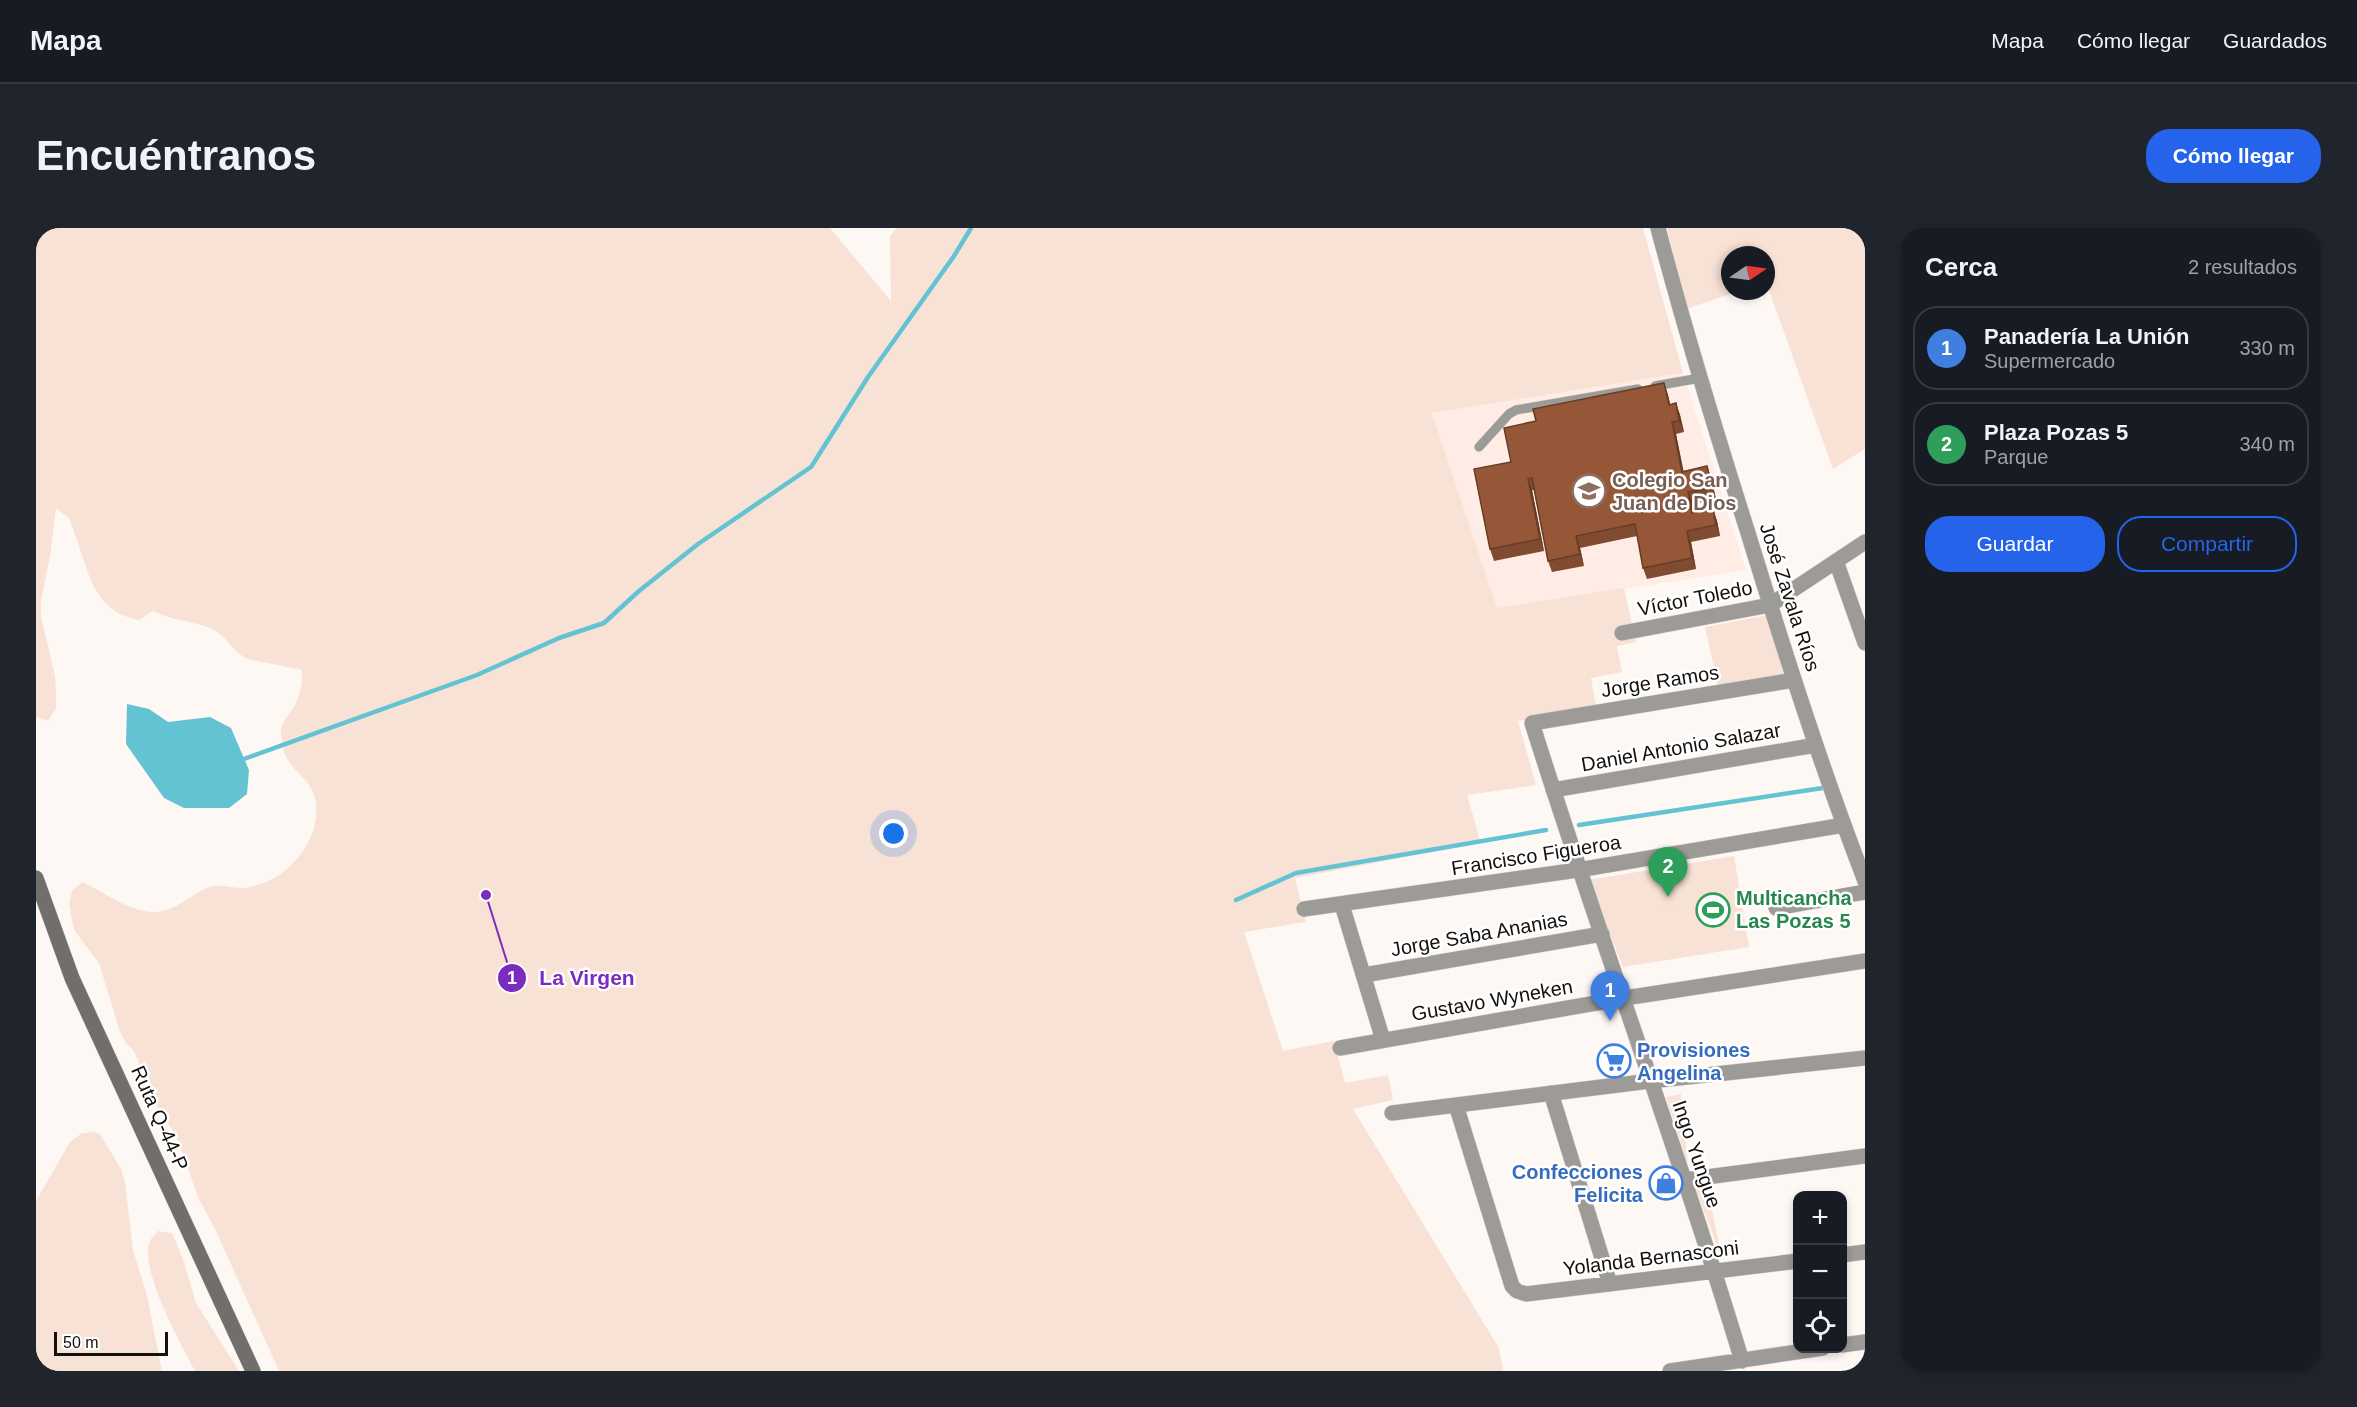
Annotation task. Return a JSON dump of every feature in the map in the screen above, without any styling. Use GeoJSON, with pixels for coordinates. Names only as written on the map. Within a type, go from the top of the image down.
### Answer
{"type":"FeatureCollection","features":[{"type":"Feature","properties":{"kind":"street","name":"José Zavala Ríos"},"geometry":{"type":"LineString","coordinates":[[1658,228],[1683,322],[1770,605],[1816,745],[1865,881]]}},
{"type":"Feature","properties":{"kind":"street","name":"Víctor Toledo"},"geometry":{"type":"LineString","coordinates":[[1622,633],[1770,605],[1865,542]]}},
{"type":"Feature","properties":{"kind":"street"},"geometry":{"type":"LineString","coordinates":[[1836,561],[1865,644]]}},
{"type":"Feature","properties":{"kind":"street","name":"Jorge Ramos"},"geometry":{"type":"LineString","coordinates":[[1532,723],[1794,680]]}},
{"type":"Feature","properties":{"kind":"street","name":"Ingo Yungue"},"geometry":{"type":"LineString","coordinates":[[1532,723],[1578,870],[1625,998],[1650,1081],[1715,1271],[1742,1361]]}},
{"type":"Feature","properties":{"kind":"street","name":"Daniel Antonio Salazar"},"geometry":{"type":"LineString","coordinates":[[1553,790],[1816,745]]}},
{"type":"Feature","properties":{"kind":"street","name":"Francisco Figueroa"},"geometry":{"type":"LineString","coordinates":[[1304,909],[1578,870],[1844,825]]}},
{"type":"Feature","properties":{"kind":"street","name":"Ruta Q-44-P"},"geometry":{"type":"LineString","coordinates":[[36,878],[72,978],[253,1371]]}},
{"type":"Feature","properties":{"kind":"street"},"geometry":{"type":"LineString","coordinates":[[1776,908],[1865,891]]}},
{"type":"Feature","properties":{"kind":"street"},"geometry":{"type":"LineString","coordinates":[[1342,905],[1383,1040]]}},
{"type":"Feature","properties":{"kind":"street","name":"Jorge Saba Ananias"},"geometry":{"type":"LineString","coordinates":[[1364,975],[1602,934]]}},
{"type":"Feature","properties":{"kind":"street","name":"Gustavo Wyneken"},"geometry":{"type":"LineString","coordinates":[[1340,1048],[1625,998],[1865,961]]}},
{"type":"Feature","properties":{"kind":"street"},"geometry":{"type":"LineString","coordinates":[[1392,1113],[1650,1081],[1865,1058]]}},
{"type":"Feature","properties":{"kind":"street"},"geometry":{"type":"LineString","coordinates":[[1551,1093],[1610,1284]]}},
{"type":"Feature","properties":{"kind":"street","name":"Yolanda Bernasconi"},"geometry":{"type":"LineString","coordinates":[[1456,1105],[1512,1286],[1517,1291],[1526,1294],[1793,1261]]}},
{"type":"Feature","properties":{"kind":"street"},"geometry":{"type":"LineString","coordinates":[[1684,1180],[1865,1156]]}},
{"type":"Feature","properties":{"kind":"street"},"geometry":{"type":"LineString","coordinates":[[1847,1254],[1865,1252]]}},
{"type":"Feature","properties":{"kind":"street"},"geometry":{"type":"LineString","coordinates":[[1847,1345],[1865,1342]]}},
{"type":"Feature","properties":{"kind":"street"},"geometry":{"type":"LineString","coordinates":[[1670,1371],[1742,1361],[1769,1364],[1806,1353]]}},
{"type":"Feature","properties":{"kind":"lane"},"geometry":{"type":"LineString","coordinates":[[1479,447],[1509,414],[1516,410],[1700,378]]}},
{"type":"Feature","properties":{"kind":"shaded area"},"geometry":{"type":"Polygon","coordinates":[[[36,228],[830,228],[891,301],[890,236],[897,228],[1643,228],[1683,373],[1432,413],[1497,608],[1624,588],[1636,642],[1617,646],[1622,672],[1591,678],[1596,706],[1518,721],[1536,785],[1467,795],[1481,843],[1295,878],[1306,922],[1244,932],[1283,1051],[1334,1041],[1345,1083],[1388,1075],[1393,1100],[1353,1109],[1499,1348],[1503,1371],[279,1371],[216,1231],[199,1199],[176,1136],[154,1101],[134,1051],[125,1042],[119,1029],[99,963],[74,930],[69,904],[72,891],[82,882],[135,909],[161,911],[176,906],[210,887],[257,886],[271,880],[296,861],[312,835],[316,820],[316,805],[313,791],[286,757],[281,729],[298,697],[302,684],[302,670],[248,659],[238,653],[217,632],[205,626],[153,611],[139,620],[111,608],[95,588],[68,517],[56,509],[41,601],[41,617],[55,676],[56,708],[48,721],[36,717],[36,228]]]}},
{"type":"Feature","properties":{"kind":"shaded area"},"geometry":{"type":"Polygon","coordinates":[[[1667,228],[1865,228],[1865,449],[1833,469],[1772,300],[1775,300],[1775,246],[1721,246],[1721,297],[1686,309],[1667,228]]]}},
{"type":"Feature","properties":{"kind":"shaded area","name":"Colegio San Juan de Dios"},"geometry":{"type":"Polygon","coordinates":[[[1683,373],[1746,570],[1497,609],[1432,413],[1683,373]]]}},
{"type":"Feature","properties":{"kind":"shaded area"},"geometry":{"type":"Polygon","coordinates":[[[1768,615],[1787,675],[1718,686],[1705,627],[1768,615]]]}},
{"type":"Feature","properties":{"kind":"shaded area"},"geometry":{"type":"Polygon","coordinates":[[[1734,856],[1749,947],[1623,967],[1588,880],[1734,856]]]}},
{"type":"Feature","properties":{"kind":"shaded area"},"geometry":{"type":"Polygon","coordinates":[[[1681,1094],[1688,1164],[1666,1097],[1681,1094]]]}},
{"type":"Feature","properties":{"kind":"shaded area"},"geometry":{"type":"Polygon","coordinates":[[[82,1133],[100,1134],[121,1169],[125,1182],[133,1250],[147,1296],[162,1371],[36,1371],[36,1201],[70,1142],[82,1133]]]}},
{"type":"Feature","properties":{"kind":"shaded area"},"geometry":{"type":"Polygon","coordinates":[[[1707,1185],[1722,1259],[1695,1187],[1707,1185]]]}},
{"type":"Feature","properties":{"kind":"shaded area"},"geometry":{"type":"Polygon","coordinates":[[[158,1231],[172,1233],[183,1259],[196,1303],[239,1371],[195,1371],[163,1307],[150,1269],[148,1253],[150,1241],[158,1231]]]}},
{"type":"Feature","properties":{"kind":"water"},"geometry":{"type":"Polygon","coordinates":[[[127,704],[149,709],[168,722],[210,717],[231,728],[249,770],[247,794],[229,808],[184,808],[164,798],[126,744],[127,704]]]}},
{"type":"Feature","properties":{"kind":"building"},"geometry":{"type":"Polygon","coordinates":[[[1664,383],[1669,405],[1676,403],[1679,421],[1672,422],[1682,472],[1707,466],[1712,488],[1688,492],[1692,513],[1713,509],[1716,525],[1687,531],[1692,558],[1643,568],[1635,524],[1576,536],[1580,554],[1548,561],[1532,478],[1528,479],[1540,539],[1490,549],[1474,469],[1511,462],[1504,428],[1536,421],[1533,409],[1664,383]]]}},
{"type":"Feature","properties":{"kind":"waterway"},"geometry":{"type":"LineString","coordinates":[[244,759],[477,675],[559,638],[604,623],[639,591],[698,544],[811,467],[868,377],[954,256],[971,228]]}},
{"type":"Feature","properties":{"kind":"waterway"},"geometry":{"type":"LineString","coordinates":[[1579,825],[1823,788]]}},
{"type":"Feature","properties":{"kind":"waterway"},"geometry":{"type":"LineString","coordinates":[[1236,900],[1296,873],[1546,830]]}},
{"type":"Feature","properties":{"kind":"place","name":"Colegio San Juan de Dios"},"geometry":{"type":"Point","coordinates":[1589,491]}},
{"type":"Feature","properties":{"kind":"place","name":"La Virgen"},"geometry":{"type":"Point","coordinates":[486,895]}},
{"type":"Feature","properties":{"kind":"place","name":"Plaza Pozas 5"},"geometry":{"type":"Point","coordinates":[1668,897]}},
{"type":"Feature","properties":{"kind":"place","name":"Multicancha Las Pozas 5"},"geometry":{"type":"Point","coordinates":[1713,910]}},
{"type":"Feature","properties":{"kind":"place","name":"Panadería La Unión"},"geometry":{"type":"Point","coordinates":[1610,1021]}},
{"type":"Feature","properties":{"kind":"place","name":"Provisiones Angelina"},"geometry":{"type":"Point","coordinates":[1614,1061]}},
{"type":"Feature","properties":{"kind":"place","name":"Confecciones Felicita"},"geometry":{"type":"Point","coordinates":[1666,1183]}}]}
